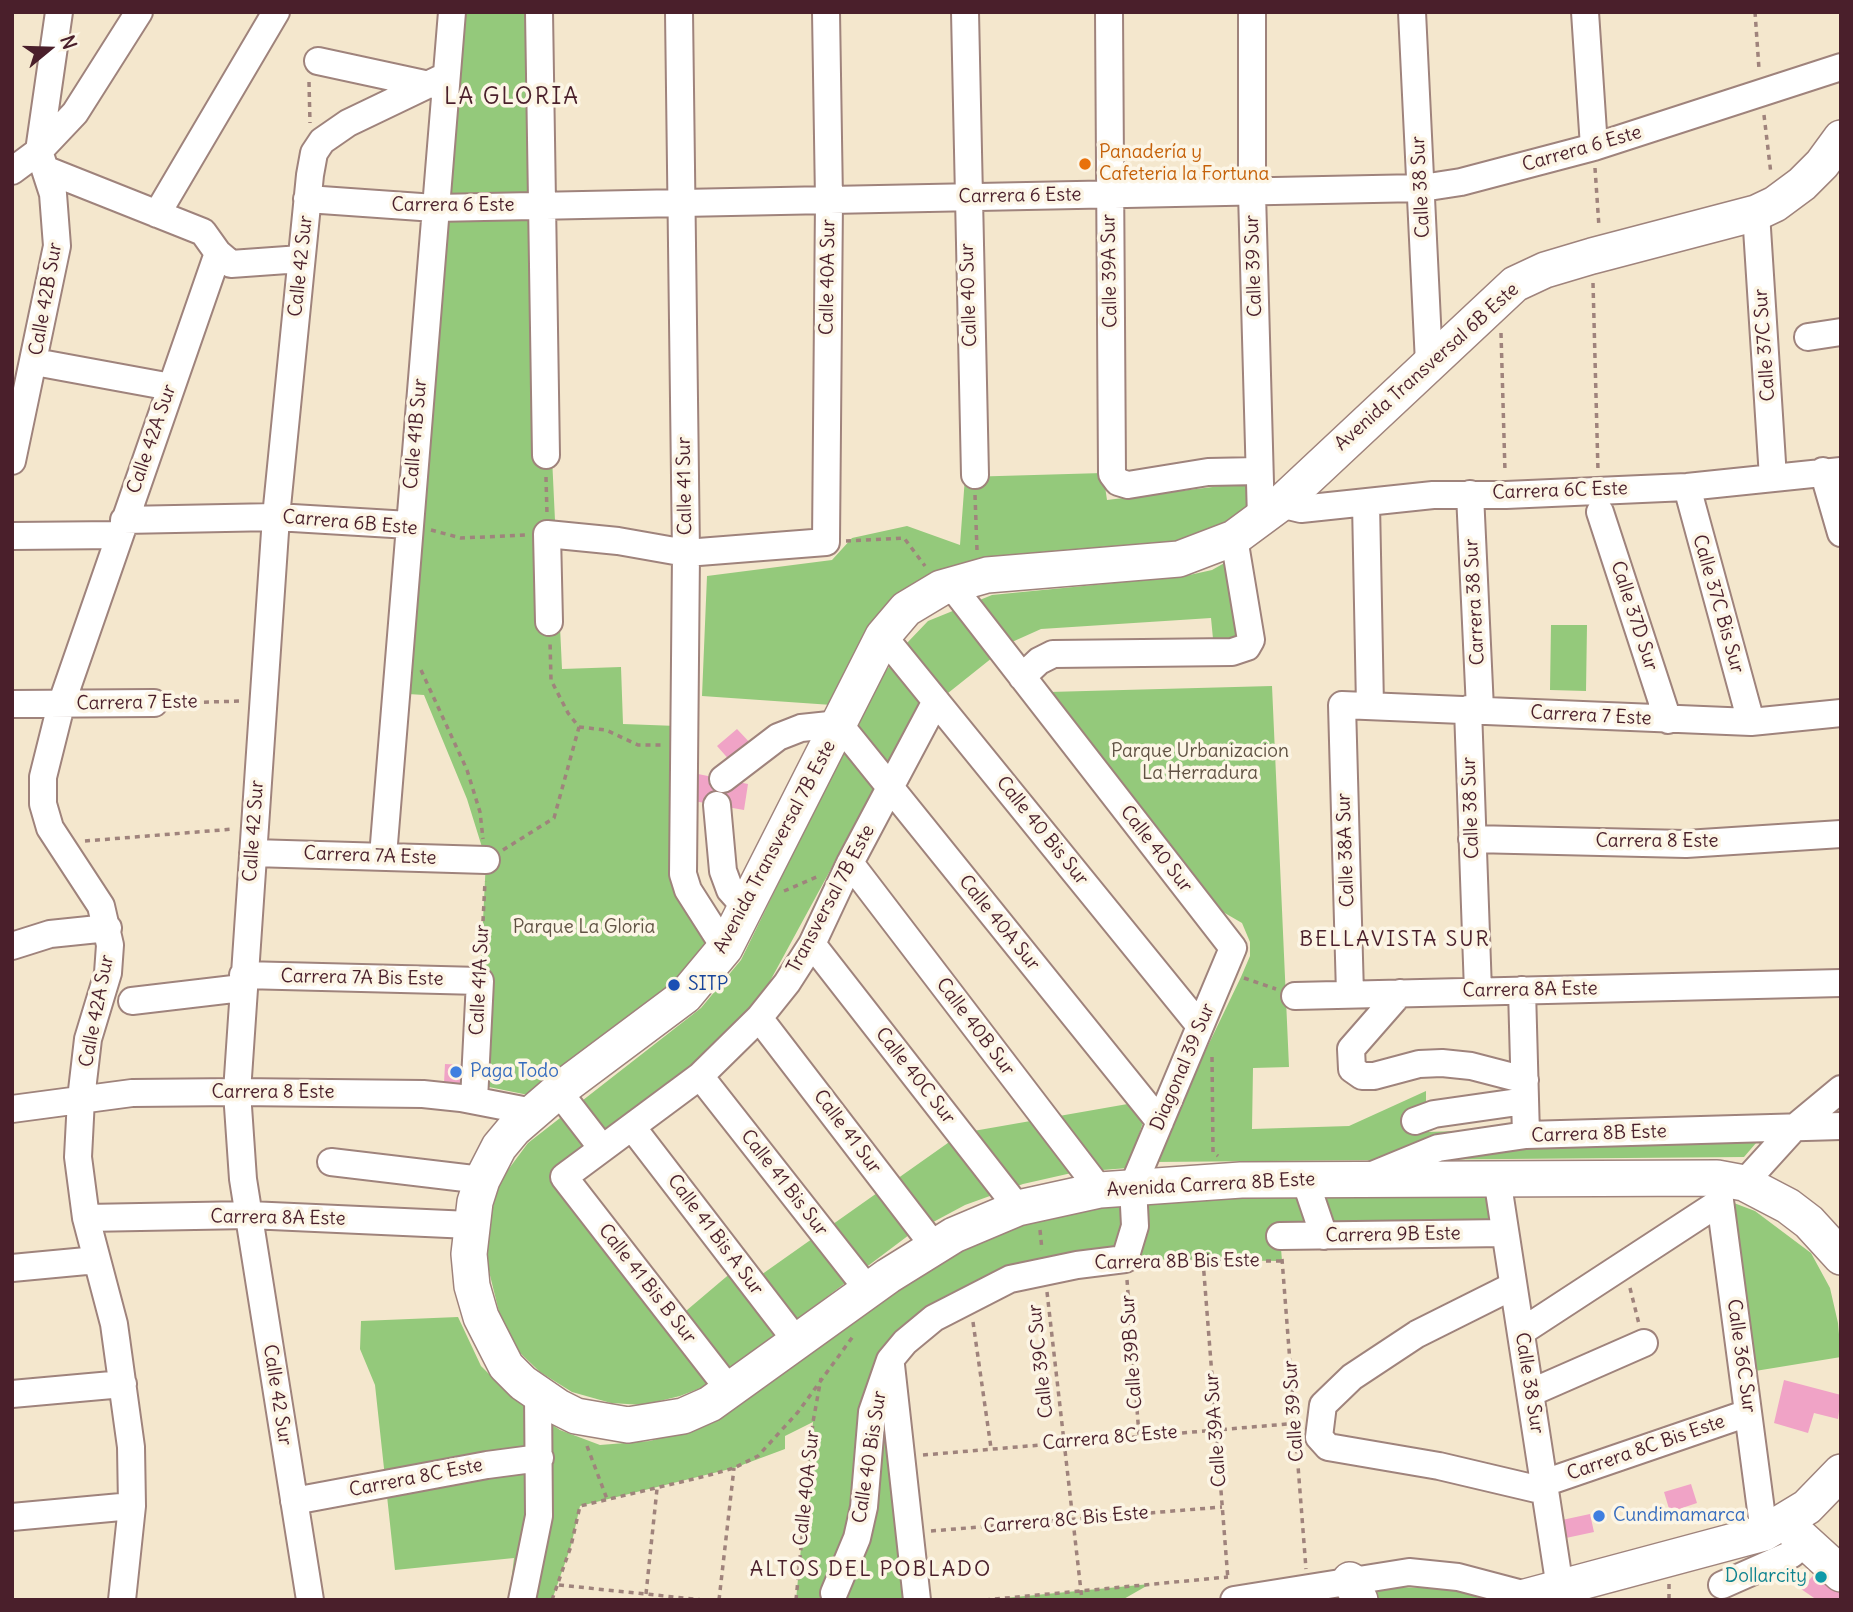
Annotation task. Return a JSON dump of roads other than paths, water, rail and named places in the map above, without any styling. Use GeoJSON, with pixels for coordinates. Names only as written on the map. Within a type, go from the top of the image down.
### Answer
{"type":"FeatureCollection","features":[{"type":"Feature","properties":{"kind":"main road"},"geometry":{"type":"LineString","coordinates":[[1765,208],[1815,171],[1841,138]]}},
{"type":"Feature","properties":{"kind":"main road","name":"Avenida Transversal 6B Este"},"geometry":{"type":"LineString","coordinates":[[1258,520],[1515,284],[1545,270],[1765,208]]}},
{"type":"Feature","properties":{"kind":"main road"},"geometry":{"type":"LineString","coordinates":[[956,583],[1006,571],[1180,559],[1258,520]]}},
{"type":"Feature","properties":{"kind":"main road","name":"Avenida Transversal 7B Este"},"geometry":{"type":"LineString","coordinates":[[470,1225],[482,1180],[499,1147],[545,1102],[685,996],[725,948],[883,636],[906,609],[956,583]]}},
{"type":"Feature","properties":{"kind":"main road","name":"Avenida Carrera 8B Este"},"geometry":{"type":"LineString","coordinates":[[470,1225],[471,1286],[481,1317],[506,1366],[538,1395],[576,1416],[628,1425],[683,1416],[731,1392],[934,1246],[1028,1206],[1116,1188],[1241,1180],[1497,1178],[1727,1188]]}},
{"type":"Feature","properties":{"kind":"main road"},"geometry":{"type":"LineString","coordinates":[[1727,1188],[1788,1206],[1838,1249]]}},
{"type":"Feature","properties":{"kind":"main road"},"geometry":{"type":"LineString","coordinates":[[1535,1595],[1785,1533],[1841,1472]]}},
{"type":"Feature","properties":{"kind":"main road"},"geometry":{"type":"LineString","coordinates":[[1785,1533],[1841,1574]]}},
{"type":"Feature","properties":{"kind":"street","name":"Calle 42B Sur"},"geometry":{"type":"LineString","coordinates":[[12,461],[35,362],[57,246],[57,218],[43,160],[59,12]]}},
{"type":"Feature","properties":{"kind":"street"},"geometry":{"type":"LineString","coordinates":[[12,171],[43,160],[88,96],[139,12]]}},
{"type":"Feature","properties":{"kind":"street"},"geometry":{"type":"LineString","coordinates":[[157,214],[276,12]]}},
{"type":"Feature","properties":{"kind":"street","name":"Calle 41B Sur"},"geometry":{"type":"LineString","coordinates":[[383,856],[435,208],[438,80],[452,12]]}},
{"type":"Feature","properties":{"kind":"street"},"geometry":{"type":"LineString","coordinates":[[539,12],[546,455]]}},
{"type":"Feature","properties":{"kind":"street","name":"Calle 41 Sur"},"geometry":{"type":"LineString","coordinates":[[679,12],[686,553],[683,874],[688,890],[725,948]]}},
{"type":"Feature","properties":{"kind":"street","name":"Calle 40A Sur"},"geometry":{"type":"LineString","coordinates":[[686,553],[826,542],[829,200],[826,12]]}},
{"type":"Feature","properties":{"kind":"street","name":"Calle 40 Sur"},"geometry":{"type":"LineString","coordinates":[[965,12],[966,197],[975,475]]}},
{"type":"Feature","properties":{"kind":"street","name":"Calle 39A Sur"},"geometry":{"type":"LineString","coordinates":[[1108,12],[1112,472],[1121,484],[1208,472],[1259,471]]}},
{"type":"Feature","properties":{"kind":"street","name":"Calle 39 Sur"},"geometry":{"type":"LineString","coordinates":[[1021,677],[1038,661],[1053,654],[1232,652],[1247,647],[1251,640],[1259,471],[1252,192],[1252,12]]}},
{"type":"Feature","properties":{"kind":"street","name":"Calle 38 Sur"},"geometry":{"type":"LineString","coordinates":[[1412,12],[1429,362]]}},
{"type":"Feature","properties":{"kind":"street"},"geometry":{"type":"LineString","coordinates":[[1585,12],[1594,147]]}},
{"type":"Feature","properties":{"kind":"street"},"geometry":{"type":"LineString","coordinates":[[318,61],[438,80]]}},
{"type":"Feature","properties":{"kind":"street","name":"Carrera 6 Este"},"geometry":{"type":"LineString","coordinates":[[307,199],[435,208],[1422,188],[1461,182],[1594,147],[1841,67]]}},
{"type":"Feature","properties":{"kind":"street","name":"Calle 42 Sur"},"geometry":{"type":"LineString","coordinates":[[310,1600],[249,1215],[237,1092],[276,517],[311,163],[322,141],[341,127],[438,80]]}},
{"type":"Feature","properties":{"kind":"street"},"geometry":{"type":"LineString","coordinates":[[43,160],[157,214],[203,232],[218,253],[231,264],[301,259]]}},
{"type":"Feature","properties":{"kind":"street","name":"Calle 37C Sur"},"geometry":{"type":"LineString","coordinates":[[1765,208],[1773,478]]}},
{"type":"Feature","properties":{"kind":"street","name":"Calle 42A Sur"},"geometry":{"type":"LineString","coordinates":[[122,1600],[134,1475],[114,1324],[86,1218],[78,1157],[81,1099],[90,1028],[110,959],[108,928],[100,906],[59,843],[45,816],[42,791],[61,705],[218,253]]}},
{"type":"Feature","properties":{"kind":"street"},"geometry":{"type":"LineString","coordinates":[[1808,337],[1841,332]]}},
{"type":"Feature","properties":{"kind":"street"},"geometry":{"type":"LineString","coordinates":[[35,362],[171,387]]}},
{"type":"Feature","properties":{"kind":"street"},"geometry":{"type":"LineString","coordinates":[[1832,471],[1841,533]]}},
{"type":"Feature","properties":{"kind":"street","name":"Carrera 6C Este"},"geometry":{"type":"LineString","coordinates":[[1258,520],[1301,509],[1433,495],[1506,495],[1599,501],[1687,487],[1832,471]]}},
{"type":"Feature","properties":{"kind":"street","name":"Calle 37C Bis Sur"},"geometry":{"type":"LineString","coordinates":[[1687,487],[1751,722]]}},
{"type":"Feature","properties":{"kind":"street","name":"Carrera 38 Sur"},"geometry":{"type":"LineString","coordinates":[[1469,494],[1474,709]]}},
{"type":"Feature","properties":{"kind":"street","name":"Calle 37D Sur"},"geometry":{"type":"LineString","coordinates":[[1599,501],[1668,720]]}},
{"type":"Feature","properties":{"kind":"street"},"geometry":{"type":"LineString","coordinates":[[1366,503],[1370,706]]}},
{"type":"Feature","properties":{"kind":"street","name":"Carrera 6B Este"},"geometry":{"type":"LineString","coordinates":[[122,527],[276,517],[409,525]]}},
{"type":"Feature","properties":{"kind":"street"},"geometry":{"type":"LineString","coordinates":[[12,536],[122,527]]}},
{"type":"Feature","properties":{"kind":"street"},"geometry":{"type":"LineString","coordinates":[[549,622],[547,534],[618,541],[686,553]]}},
{"type":"Feature","properties":{"kind":"street","name":"Calle 40 Sur"},"geometry":{"type":"LineString","coordinates":[[956,583],[1021,677],[1233,948]]}},
{"type":"Feature","properties":{"kind":"street","name":"Calle 40 Bis Sur"},"geometry":{"type":"LineString","coordinates":[[883,636],[1207,1036]]}},
{"type":"Feature","properties":{"kind":"street","name":"Transversal 7B Este"},"geometry":{"type":"LineString","coordinates":[[564,1177],[700,1076],[760,1018],[787,984],[811,944],[850,863],[936,701]]}},
{"type":"Feature","properties":{"kind":"street","name":"Carrera 7 Este"},"geometry":{"type":"LineString","coordinates":[[12,704],[154,703]]}},
{"type":"Feature","properties":{"kind":"street","name":"Carrera 7 Este"},"geometry":{"type":"LineString","coordinates":[[1342,705],[1751,722],[1841,713]]}},
{"type":"Feature","properties":{"kind":"street","name":"Calle 38A Sur"},"geometry":{"type":"LineString","coordinates":[[1342,705],[1350,994]]}},
{"type":"Feature","properties":{"kind":"street","name":"Calle 38 Sur"},"geometry":{"type":"LineString","coordinates":[[1474,709],[1472,839],[1478,991]]}},
{"type":"Feature","properties":{"kind":"street"},"geometry":{"type":"LineString","coordinates":[[723,779],[778,737],[802,728],[839,724]]}},
{"type":"Feature","properties":{"kind":"street","name":"Calle 40A Sur"},"geometry":{"type":"LineString","coordinates":[[839,724],[1160,1122]]}},
{"type":"Feature","properties":{"kind":"street"},"geometry":{"type":"LineString","coordinates":[[717,805],[723,871],[730,890],[746,907]]}},
{"type":"Feature","properties":{"kind":"street","name":"Carrera 8 Este"},"geometry":{"type":"LineString","coordinates":[[1472,839],[1686,844],[1841,834]]}},
{"type":"Feature","properties":{"kind":"street","name":"Carrera 7A Este"},"geometry":{"type":"LineString","coordinates":[[253,841],[383,856],[486,860]]}},
{"type":"Feature","properties":{"kind":"street","name":"Calle 40B Sur"},"geometry":{"type":"LineString","coordinates":[[850,863],[1116,1188]]}},
{"type":"Feature","properties":{"kind":"street"},"geometry":{"type":"LineString","coordinates":[[12,946],[50,934],[108,928]]}},
{"type":"Feature","properties":{"kind":"street","name":"Calle 40C Sur"},"geometry":{"type":"LineString","coordinates":[[811,944],[1028,1206]]}},
{"type":"Feature","properties":{"kind":"street","name":"Diagonal 39 Sur"},"geometry":{"type":"LineString","coordinates":[[1116,1188],[1160,1122],[1207,1036],[1233,948]]}},
{"type":"Feature","properties":{"kind":"street","name":"Carrera 7A Bis Este"},"geometry":{"type":"LineString","coordinates":[[132,1000],[243,981],[480,981]]}},
{"type":"Feature","properties":{"kind":"street","name":"Calle 41A Sur"},"geometry":{"type":"LineString","coordinates":[[474,1100],[480,981]]}},
{"type":"Feature","properties":{"kind":"street","name":"Carrera 8A Este"},"geometry":{"type":"LineString","coordinates":[[1295,996],[1841,982]]}},
{"type":"Feature","properties":{"kind":"street"},"geometry":{"type":"LineString","coordinates":[[1522,990],[1526,1135]]}},
{"type":"Feature","properties":{"kind":"street"},"geometry":{"type":"LineString","coordinates":[[1400,993],[1351,1049],[1352,1069],[1362,1076],[1374,1076],[1419,1064],[1471,1066],[1525,1091]]}},
{"type":"Feature","properties":{"kind":"street","name":"Calle 41 Sur"},"geometry":{"type":"LineString","coordinates":[[760,1018],[934,1246]]}},
{"type":"Feature","properties":{"kind":"street","name":"Calle 41 Bis Sur"},"geometry":{"type":"LineString","coordinates":[[700,1076],[869,1291]]}},
{"type":"Feature","properties":{"kind":"street"},"geometry":{"type":"LineString","coordinates":[[1521,1332],[1624,1265],[1727,1188],[1841,1089]]}},
{"type":"Feature","properties":{"kind":"street"},"geometry":{"type":"LineString","coordinates":[[1415,1121],[1525,1091]]}},
{"type":"Feature","properties":{"kind":"street","name":"Carrera 8 Este"},"geometry":{"type":"LineString","coordinates":[[12,1109],[132,1093],[423,1094],[474,1100],[545,1102]]}},
{"type":"Feature","properties":{"kind":"street"},"geometry":{"type":"LineString","coordinates":[[545,1102],[603,1148]]}},
{"type":"Feature","properties":{"kind":"street","name":"Carrera 8B Este"},"geometry":{"type":"LineString","coordinates":[[1364,1179],[1438,1148],[1526,1135],[1841,1126]]}},
{"type":"Feature","properties":{"kind":"street","name":"Calle 41 Bis A Sur"},"geometry":{"type":"LineString","coordinates":[[632,1127],[798,1343]]}},
{"type":"Feature","properties":{"kind":"street"},"geometry":{"type":"LineString","coordinates":[[331,1163],[482,1180]]}},
{"type":"Feature","properties":{"kind":"street","name":"Calle 41 Bis B Sur"},"geometry":{"type":"LineString","coordinates":[[564,1177],[731,1392]]}},
{"type":"Feature","properties":{"kind":"street","name":"Calle 38 Sur"},"geometry":{"type":"LineString","coordinates":[[1497,1178],[1545,1487],[1535,1595]]}},
{"type":"Feature","properties":{"kind":"street"},"geometry":{"type":"LineString","coordinates":[[1304,1180],[1324,1236]]}},
{"type":"Feature","properties":{"kind":"street","name":"Carrera 8B Bis Este"},"geometry":{"type":"LineString","coordinates":[[890,1360],[920,1328],[970,1297],[1010,1279],[1125,1259],[1135,1226],[1116,1188]]}},
{"type":"Feature","properties":{"kind":"street","name":"Calle 36C Sur"},"geometry":{"type":"LineString","coordinates":[[1727,1188],[1748,1413],[1785,1533]]}},
{"type":"Feature","properties":{"kind":"street","name":"Carrera 8A Este"},"geometry":{"type":"LineString","coordinates":[[86,1218],[249,1215],[470,1225]]}},
{"type":"Feature","properties":{"kind":"street","name":"Carrera 9B Este"},"geometry":{"type":"LineString","coordinates":[[1281,1248],[1324,1236],[1506,1233]]}},
{"type":"Feature","properties":{"kind":"street"},"geometry":{"type":"LineString","coordinates":[[12,1268],[97,1260]]}},
{"type":"Feature","properties":{"kind":"street","name":"Carrera 8C Bis Este"},"geometry":{"type":"LineString","coordinates":[[1513,1286],[1418,1334],[1352,1377],[1306,1423],[1328,1447],[1545,1487],[1748,1413]]}},
{"type":"Feature","properties":{"kind":"street"},"geometry":{"type":"LineString","coordinates":[[1530,1393],[1644,1343]]}},
{"type":"Feature","properties":{"kind":"street"},"geometry":{"type":"LineString","coordinates":[[890,1360],[917,1600]]}},
{"type":"Feature","properties":{"kind":"street","name":"Calle 40 Bis Sur"},"geometry":{"type":"LineString","coordinates":[[834,1593],[857,1538],[864,1507],[872,1412],[890,1360]]}},
{"type":"Feature","properties":{"kind":"street"},"geometry":{"type":"LineString","coordinates":[[12,1394],[123,1384]]}},
{"type":"Feature","properties":{"kind":"street"},"geometry":{"type":"LineString","coordinates":[[522,1600],[539,1516],[538,1395]]}},
{"type":"Feature","properties":{"kind":"street","name":"Carrera 8C Este"},"geometry":{"type":"LineString","coordinates":[[294,1501],[487,1465],[540,1458]]}},
{"type":"Feature","properties":{"kind":"street"},"geometry":{"type":"LineString","coordinates":[[12,1517],[132,1506]]}},
{"type":"Feature","properties":{"kind":"street"},"geometry":{"type":"LineString","coordinates":[[1722,1585],[1792,1554],[1785,1533]]}},
{"type":"Feature","properties":{"kind":"street"},"geometry":{"type":"LineString","coordinates":[[1230,1588],[1307,1587],[1355,1590],[1409,1572],[1482,1582],[1535,1595]]}},
{"type":"Feature","properties":{"kind":"place","name":"Panadería y Cafeteria la Fortuna"},"geometry":{"type":"Point","coordinates":[1085,164]}},
{"type":"Feature","properties":{"kind":"place","name":"SITP"},"geometry":{"type":"Point","coordinates":[674,985]}},
{"type":"Feature","properties":{"kind":"place","name":"Paga Todo"},"geometry":{"type":"Point","coordinates":[456,1072]}},
{"type":"Feature","properties":{"kind":"place","name":"Cundimamarca"},"geometry":{"type":"Point","coordinates":[1599,1516]}},
{"type":"Feature","properties":{"kind":"place","name":"Dollarcity"},"geometry":{"type":"Point","coordinates":[1821,1577]}},
{"type":"Feature","properties":{"kind":"district","name":"LA GLORIA"},"geometry":{"type":"Point","coordinates":[512,97]}},
{"type":"Feature","properties":{"kind":"district","name":"BELLAVISTA SUR"},"geometry":{"type":"Point","coordinates":[1395,940]}},
{"type":"Feature","properties":{"kind":"district","name":"ALTOS DEL POBLADO"},"geometry":{"type":"Point","coordinates":[871,1570]}},
{"type":"Feature","properties":{"kind":"park label","name":"Parque Urbanizacion La Herradura"},"geometry":{"type":"Point","coordinates":[1200,763]}},
{"type":"Feature","properties":{"kind":"park label","name":"Parque La Gloria"},"geometry":{"type":"Point","coordinates":[584,928]}}]}
